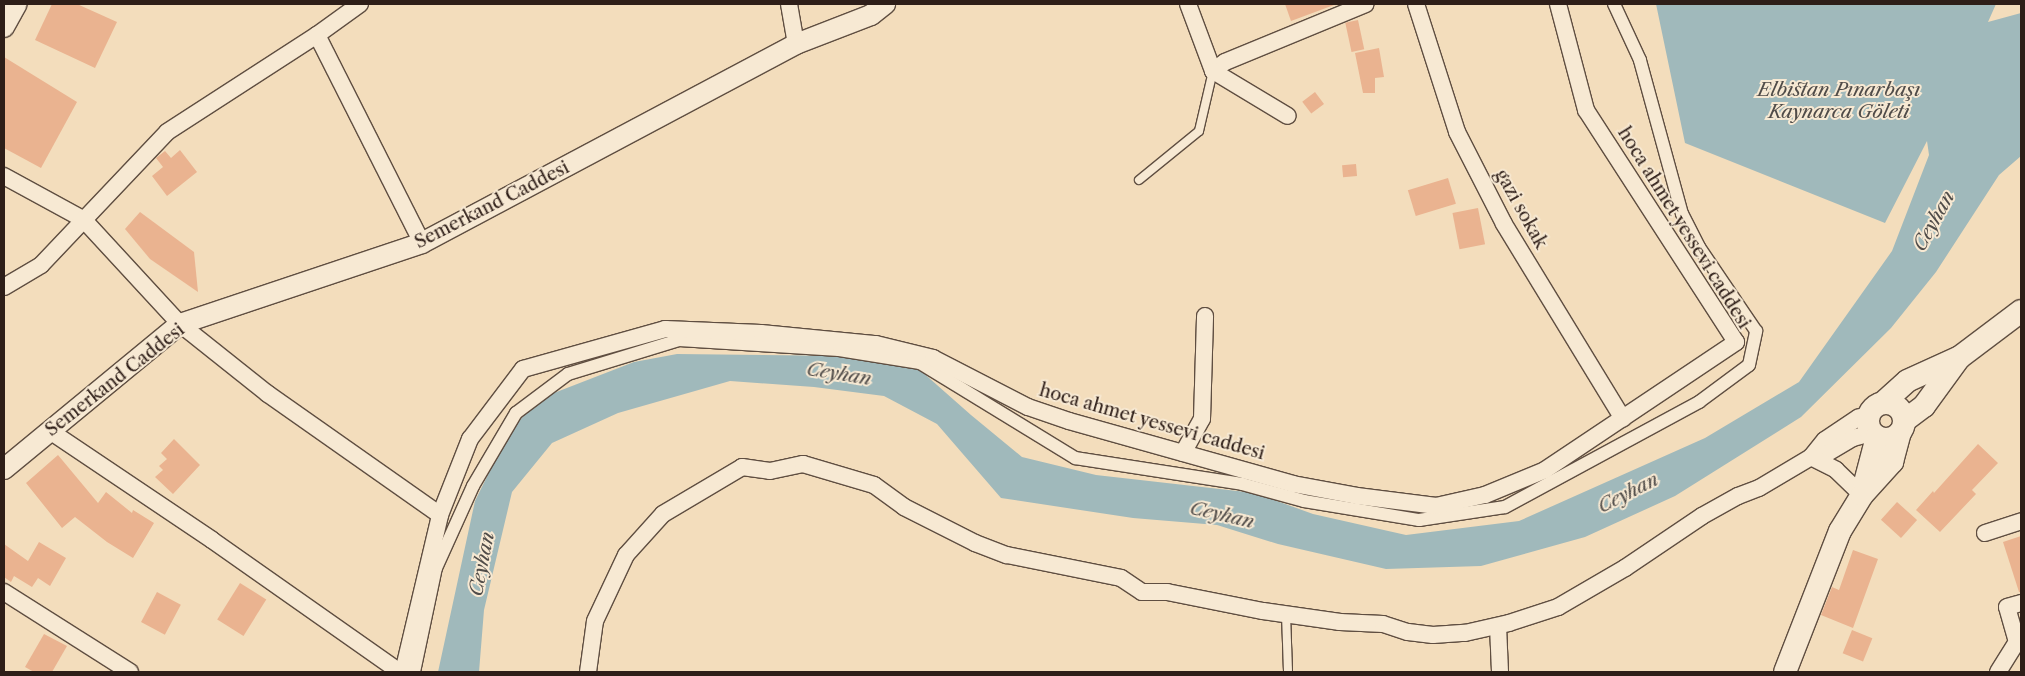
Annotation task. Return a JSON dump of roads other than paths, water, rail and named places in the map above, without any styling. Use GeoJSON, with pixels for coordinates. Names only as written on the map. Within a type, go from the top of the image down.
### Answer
{"type":"FeatureCollection","features":[{"type":"Feature","properties":{"kind":"main road"},"geometry":{"type":"LineString","coordinates":[[1862,495],[1875,422],[1907,381],[1960,357],[2021,311]]}},
{"type":"Feature","properties":{"kind":"main road"},"geometry":{"type":"LineString","coordinates":[[1875,422],[1889,439],[1924,406],[1960,357]]}},
{"type":"Feature","properties":{"kind":"main road"},"geometry":{"type":"LineString","coordinates":[[1785,672],[1840,532],[1862,495],[1892,462],[1904,415],[1896,405],[1875,422]]}},
{"type":"Feature","properties":{"kind":"street"},"geometry":{"type":"LineString","coordinates":[[4,26],[16,4]]}},
{"type":"Feature","properties":{"kind":"street"},"geometry":{"type":"LineString","coordinates":[[4,287],[41,265],[167,132],[317,35],[360,4]]}},
{"type":"Feature","properties":{"kind":"street"},"geometry":{"type":"LineString","coordinates":[[789,4],[796,44]]}},
{"type":"Feature","properties":{"kind":"street","name":"Semerkand Caddesi"},"geometry":{"type":"LineString","coordinates":[[4,469],[180,324],[422,243],[796,44],[871,15],[885,4]]}},
{"type":"Feature","properties":{"kind":"street"},"geometry":{"type":"LineString","coordinates":[[1188,4],[1213,71],[1288,116]]}},
{"type":"Feature","properties":{"kind":"street"},"geometry":{"type":"LineString","coordinates":[[1213,71],[1225,62],[1366,4]]}},
{"type":"Feature","properties":{"kind":"street","name":"gazi sokak"},"geometry":{"type":"LineString","coordinates":[[1416,4],[1462,140],[1504,224],[1623,419]]}},
{"type":"Feature","properties":{"kind":"street","name":"hoca ahmet yessevi caddesi"},"geometry":{"type":"LineString","coordinates":[[402,672],[440,515],[470,439],[524,369],[665,329],[761,333],[876,344],[933,358],[1028,407],[1069,421],[1293,484],[1358,496],[1436,506],[1485,495],[1545,470],[1736,342],[1586,110],[1558,4]]}},
{"type":"Feature","properties":{"kind":"street"},"geometry":{"type":"LineString","coordinates":[[414,672],[436,568],[474,486],[516,413],[568,374],[679,340],[839,350],[920,363],[1075,458],[1242,484],[1304,501],[1419,520],[1505,507],[1700,402],[1749,365],[1756,331],[1699,248],[1682,214],[1640,60],[1614,4]]}},
{"type":"Feature","properties":{"kind":"street"},"geometry":{"type":"LineString","coordinates":[[317,35],[422,243]]}},
{"type":"Feature","properties":{"kind":"street"},"geometry":{"type":"LineString","coordinates":[[4,176],[83,219],[180,324],[268,394],[440,515]]}},
{"type":"Feature","properties":{"kind":"street"},"geometry":{"type":"LineString","coordinates":[[1183,453],[1202,419],[1205,316]]}},
{"type":"Feature","properties":{"kind":"street"},"geometry":{"type":"LineString","coordinates":[[588,672],[595,621],[626,555],[663,514],[742,467],[770,471],[803,464],[874,485],[904,507],[944,529],[1007,554],[1121,578],[1142,592],[1167,592],[1340,622],[1383,624],[1408,632],[1433,634],[1464,633],[1498,626],[1558,607],[1624,568],[1702,516],[1738,496],[1759,488],[1811,457],[1825,440],[1858,418],[1875,422]]}},
{"type":"Feature","properties":{"kind":"street"},"geometry":{"type":"LineString","coordinates":[[50,431],[212,540],[402,672]]}},
{"type":"Feature","properties":{"kind":"street"},"geometry":{"type":"LineString","coordinates":[[1811,457],[1836,470],[1862,495]]}},
{"type":"Feature","properties":{"kind":"street"},"geometry":{"type":"LineString","coordinates":[[1986,533],[2021,521]]}},
{"type":"Feature","properties":{"kind":"street"},"geometry":{"type":"LineString","coordinates":[[4,592],[130,672]]}},
{"type":"Feature","properties":{"kind":"street"},"geometry":{"type":"LineString","coordinates":[[1998,672],[2019,641],[2007,607],[2021,603]]}},
{"type":"Feature","properties":{"kind":"street"},"geometry":{"type":"LineString","coordinates":[[1498,626],[1500,672]]}},
{"type":"Feature","properties":{"kind":"lane"},"geometry":{"type":"LineString","coordinates":[[1139,180],[1199,130],[1213,71]]}},
{"type":"Feature","properties":{"kind":"lane"},"geometry":{"type":"LineString","coordinates":[[1286,614],[1288,672]]}},
{"type":"Feature","properties":{"kind":"water"},"geometry":{"type":"Polygon","coordinates":[[[1656,4],[1996,4],[1988,22],[2021,13],[2021,156],[1999,175],[1936,272],[1891,328],[1801,417],[1675,496],[1585,537],[1481,566],[1386,569],[1278,544],[1217,525],[1133,518],[1001,498],[937,424],[884,396],[814,387],[730,381],[618,413],[552,443],[512,492],[484,610],[479,672],[438,672],[475,501],[510,430],[541,398],[634,362],[677,354],[849,356],[920,370],[1022,457],[1096,475],[1255,493],[1313,514],[1406,535],[1519,521],[1705,438],[1799,382],[1892,251],[1929,155],[1927,141],[1885,223],[1685,143],[1656,4]]]}},
{"type":"Feature","properties":{"kind":"water label","name":"Elbistan Pınarbaşı Kaynarca Göleti"},"geometry":{"type":"Point","coordinates":[1839,101]}},
{"type":"Feature","properties":{"kind":"water label","name":"Ceyhan"},"geometry":{"type":"Point","coordinates":[1934,221]}},
{"type":"Feature","properties":{"kind":"water label","name":"Ceyhan"},"geometry":{"type":"Point","coordinates":[839,374]}},
{"type":"Feature","properties":{"kind":"water label","name":"Ceyhan"},"geometry":{"type":"Point","coordinates":[1628,493]}},
{"type":"Feature","properties":{"kind":"water label","name":"Ceyhan"},"geometry":{"type":"Point","coordinates":[1222,515]}},
{"type":"Feature","properties":{"kind":"water label","name":"Ceyhan"},"geometry":{"type":"Point","coordinates":[482,564]}}]}
